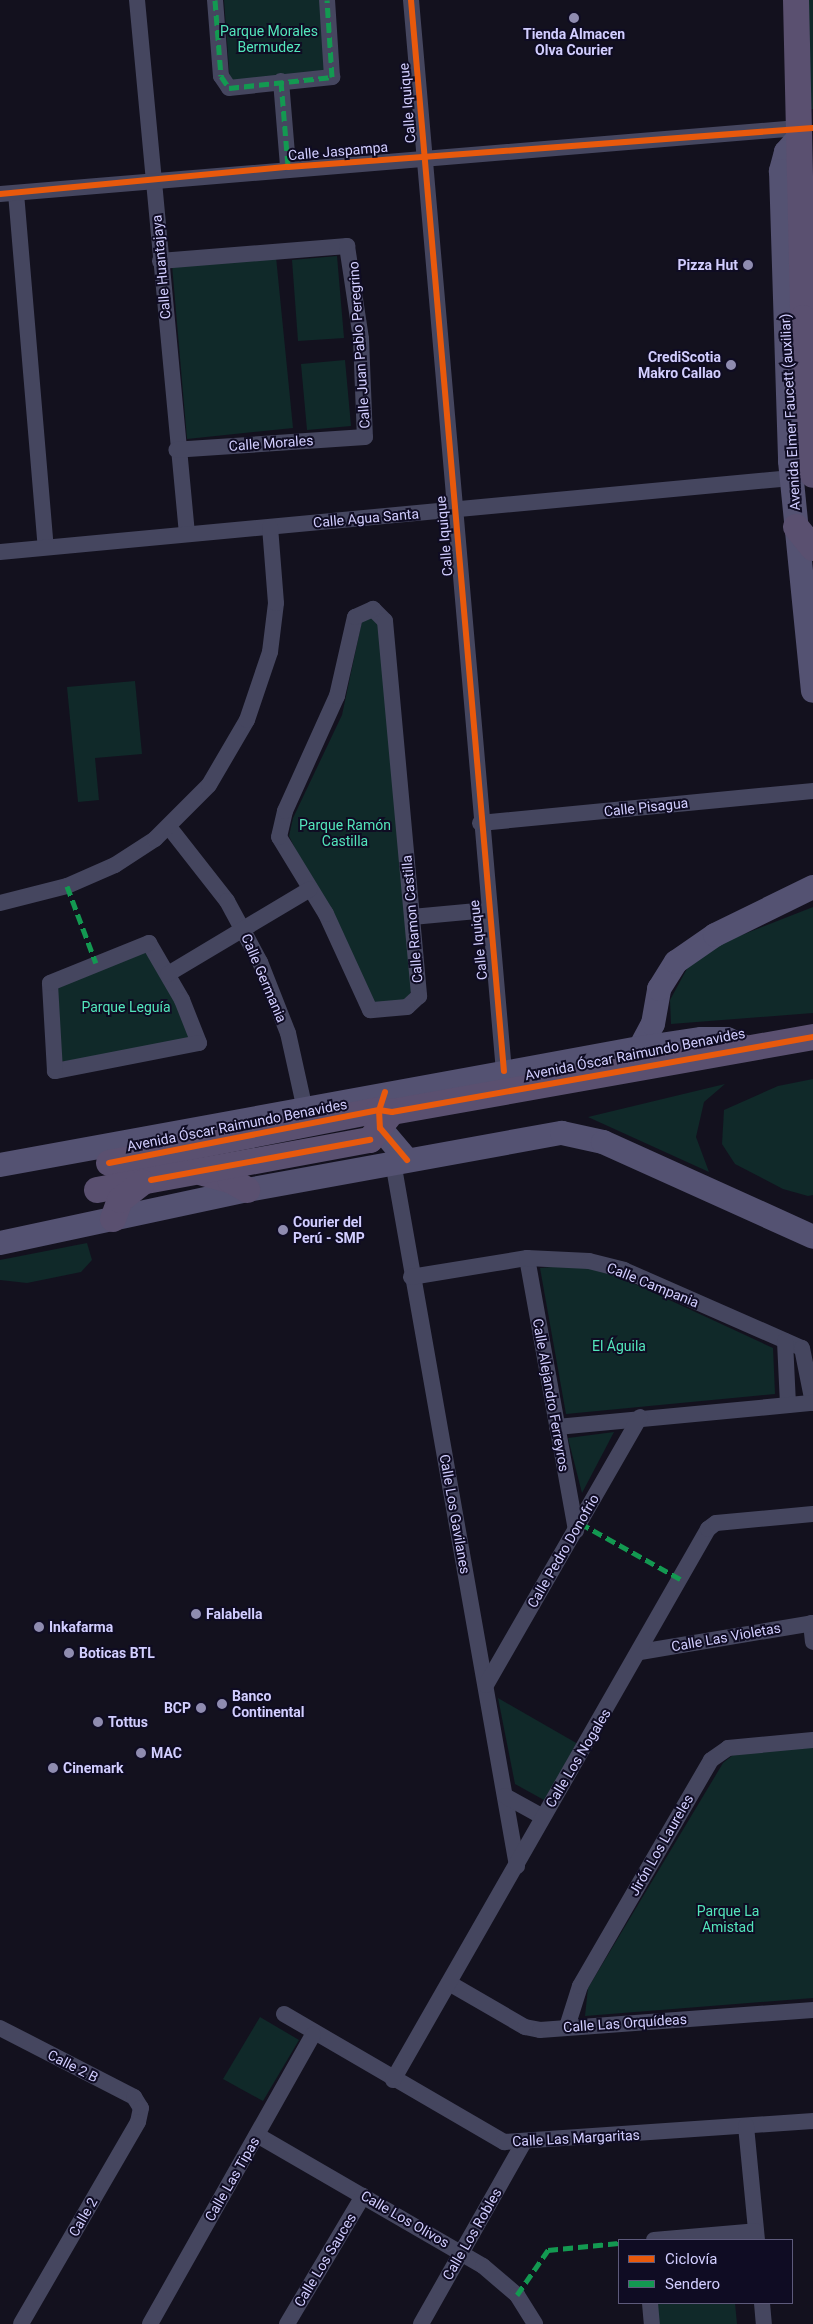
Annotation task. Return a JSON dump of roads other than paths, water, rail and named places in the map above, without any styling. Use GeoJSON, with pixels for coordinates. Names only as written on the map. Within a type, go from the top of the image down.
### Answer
{"type":"FeatureCollection","features":[{"type":"Feature","properties":{"kind":"main road"},"geometry":{"type":"LineString","coordinates":[[796,0],[806,170],[793,285],[809,371],[808,471]]}},
{"type":"Feature","properties":{"kind":"main road","name":"Avenida Elmer Faucett (auxiliar)"},"geometry":{"type":"LineString","coordinates":[[803,131],[786,152],[781,171],[793,285],[808,471],[796,527],[813,691]]}},
{"type":"Feature","properties":{"kind":"main road"},"geometry":{"type":"LineString","coordinates":[[796,527],[813,548]]}},
{"type":"Feature","properties":{"kind":"main road","name":"Avenida Óscar Raimundo Benavides"},"geometry":{"type":"LineString","coordinates":[[640,1048],[649,1034],[667,974],[676,962],[715,935],[813,887]]}},
{"type":"Feature","properties":{"kind":"main road","name":"Avenida Óscar Raimundo Benavides"},"geometry":{"type":"LineString","coordinates":[[0,1165],[222,1122],[306,1115],[381,1116],[743,1046],[813,1037]]}},
{"type":"Feature","properties":{"kind":"main road","name":"Avenida Óscar Raimundo Benavides"},"geometry":{"type":"LineString","coordinates":[[97,1190],[315,1150],[381,1116],[504,1071],[701,1039],[727,1039],[743,1046]]}},
{"type":"Feature","properties":{"kind":"main road","name":"Avenida Óscar Raimundo Benavides"},"geometry":{"type":"LineString","coordinates":[[109,1163],[191,1147],[306,1115]]}},
{"type":"Feature","properties":{"kind":"main road"},"geometry":{"type":"LineString","coordinates":[[381,1116],[400,1161]]}},
{"type":"Feature","properties":{"kind":"main road"},"geometry":{"type":"LineString","coordinates":[[191,1147],[222,1122]]}},
{"type":"Feature","properties":{"kind":"main road"},"geometry":{"type":"LineString","coordinates":[[0,1243],[247,1190],[549,1134],[580,1135],[813,1237]]}},
{"type":"Feature","properties":{"kind":"main road"},"geometry":{"type":"LineString","coordinates":[[197,1172],[230,1180],[247,1190]]}},
{"type":"Feature","properties":{"kind":"main road"},"geometry":{"type":"LineString","coordinates":[[113,1219],[128,1190],[152,1180]]}},
{"type":"Feature","properties":{"kind":"street","name":"Calle Huantajaya"},"geometry":{"type":"LineString","coordinates":[[137,0],[176,450],[187,534]]}},
{"type":"Feature","properties":{"kind":"street"},"geometry":{"type":"LineString","coordinates":[[215,0],[223,86],[327,79],[334,74],[327,0]]}},
{"type":"Feature","properties":{"kind":"street","name":"Calle Iquique"},"geometry":{"type":"LineString","coordinates":[[411,0],[480,823],[504,1071]]}},
{"type":"Feature","properties":{"kind":"street"},"geometry":{"type":"LineString","coordinates":[[281,81],[288,167]]}},
{"type":"Feature","properties":{"kind":"street","name":"Calle Jaspampa"},"geometry":{"type":"LineString","coordinates":[[8,194],[153,179],[424,156],[803,131]]}},
{"type":"Feature","properties":{"kind":"street"},"geometry":{"type":"LineString","coordinates":[[8,194],[46,547]]}},
{"type":"Feature","properties":{"kind":"street","name":"Calle Juan Pablo Peregrino"},"geometry":{"type":"LineString","coordinates":[[160,261],[341,244],[351,253],[365,437]]}},
{"type":"Feature","properties":{"kind":"street","name":"Calle Morales"},"geometry":{"type":"LineString","coordinates":[[176,450],[365,437]]}},
{"type":"Feature","properties":{"kind":"street","name":"Calle Agua Santa"},"geometry":{"type":"LineString","coordinates":[[0,552],[454,510],[808,471]]}},
{"type":"Feature","properties":{"kind":"street"},"geometry":{"type":"LineString","coordinates":[[0,903],[89,877],[139,850],[170,827],[209,785],[227,758],[260,681],[276,624],[270,527]]}},
{"type":"Feature","properties":{"kind":"street","name":"Calle Ramon Castilla"},"geometry":{"type":"LineString","coordinates":[[373,609],[384,621],[412,917],[419,996],[408,1007],[370,1010],[310,889],[280,837],[285,811],[334,704],[355,617],[373,609]]}},
{"type":"Feature","properties":{"kind":"street","name":"Calle Pisagua"},"geometry":{"type":"LineString","coordinates":[[480,823],[813,791]]}},
{"type":"Feature","properties":{"kind":"street","name":"Calle Germania"},"geometry":{"type":"LineString","coordinates":[[170,827],[209,876],[243,928],[288,1033],[315,1150]]}},
{"type":"Feature","properties":{"kind":"street"},"geometry":{"type":"LineString","coordinates":[[168,974],[310,889]]}},
{"type":"Feature","properties":{"kind":"street"},"geometry":{"type":"LineString","coordinates":[[412,917],[488,910]]}},
{"type":"Feature","properties":{"kind":"street"},"geometry":{"type":"LineString","coordinates":[[146,943],[152,945],[168,974],[199,1041],[197,1045],[55,1071],[50,983],[146,943]]}},
{"type":"Feature","properties":{"kind":"street","name":"Calle Los Gavilanes"},"geometry":{"type":"LineString","coordinates":[[400,1161],[411,1277],[486,1685],[517,1866]]}},
{"type":"Feature","properties":{"kind":"street","name":"Calle Campania"},"geometry":{"type":"LineString","coordinates":[[411,1277],[527,1258],[589,1261],[624,1270],[785,1341],[807,1354],[813,1403]]}},
{"type":"Feature","properties":{"kind":"street","name":"Calle Alejandro Ferreyros"},"geometry":{"type":"LineString","coordinates":[[527,1258],[576,1531]]}},
{"type":"Feature","properties":{"kind":"street"},"geometry":{"type":"LineString","coordinates":[[785,1341],[788,1405]]}},
{"type":"Feature","properties":{"kind":"street"},"geometry":{"type":"LineString","coordinates":[[557,1427],[640,1416],[813,1403]]}},
{"type":"Feature","properties":{"kind":"street","name":"Calle Pedro Donofrio"},"geometry":{"type":"LineString","coordinates":[[486,1685],[576,1531],[640,1416]]}},
{"type":"Feature","properties":{"kind":"street","name":"Calle Los Nogales"},"geometry":{"type":"LineString","coordinates":[[393,2080],[712,1524],[813,1514]]}},
{"type":"Feature","properties":{"kind":"street"},"geometry":{"type":"LineString","coordinates":[[812,1623],[813,1642]]}},
{"type":"Feature","properties":{"kind":"street","name":"Calle Las Violetas"},"geometry":{"type":"LineString","coordinates":[[640,1652],[812,1623]]}},
{"type":"Feature","properties":{"kind":"street","name":"Jirón Los Laureles"},"geometry":{"type":"LineString","coordinates":[[567,2027],[580,1986],[711,1760],[728,1748],[813,1740]]}},
{"type":"Feature","properties":{"kind":"street"},"geometry":{"type":"LineString","coordinates":[[505,1796],[543,1818]]}},
{"type":"Feature","properties":{"kind":"street","name":"Calle Las Orquídeas"},"geometry":{"type":"LineString","coordinates":[[449,1983],[525,2027],[567,2027],[813,2010]]}},
{"type":"Feature","properties":{"kind":"street","name":"Calle Las Margaritas"},"geometry":{"type":"LineString","coordinates":[[284,2014],[313,2034],[494,2139],[523,2144],[813,2121]]}},
{"type":"Feature","properties":{"kind":"street","name":"Calle 2 B"},"geometry":{"type":"LineString","coordinates":[[0,2028],[134,2097],[141,2108]]}},
{"type":"Feature","properties":{"kind":"street","name":"Calle Las Tipas"},"geometry":{"type":"LineString","coordinates":[[150,2324],[313,2034]]}},
{"type":"Feature","properties":{"kind":"street","name":"Calle 2"},"geometry":{"type":"LineString","coordinates":[[21,2324],[138,2122],[141,2108]]}},
{"type":"Feature","properties":{"kind":"street"},"geometry":{"type":"LineString","coordinates":[[680,2239],[756,2236],[746,2126]]}},
{"type":"Feature","properties":{"kind":"street","name":"Calle Los Olivos"},"geometry":{"type":"LineString","coordinates":[[257,2135],[462,2252],[500,2278],[535,2324]]}},
{"type":"Feature","properties":{"kind":"street","name":"Calle Los Robles"},"geometry":{"type":"LineString","coordinates":[[421,2324],[523,2144]]}},
{"type":"Feature","properties":{"kind":"street","name":"Calle Los Sauces"},"geometry":{"type":"LineString","coordinates":[[287,2324],[363,2196]]}},
{"type":"Feature","properties":{"kind":"street"},"geometry":{"type":"LineString","coordinates":[[650,2304],[652,2324]]}},
{"type":"Feature","properties":{"kind":"street"},"geometry":{"type":"LineString","coordinates":[[762,2304],[764,2324]]}},
{"type":"Feature","properties":{"kind":"place","name":"Tienda Almacen Olva Courier"},"geometry":{"type":"Point","coordinates":[574,18]}},
{"type":"Feature","properties":{"kind":"place","name":"Pizza Hut"},"geometry":{"type":"Point","coordinates":[748,265]}},
{"type":"Feature","properties":{"kind":"place","name":"CrediScotia Makro Callao"},"geometry":{"type":"Point","coordinates":[731,365]}},
{"type":"Feature","properties":{"kind":"place","name":"Courier del Perú - SMP"},"geometry":{"type":"Point","coordinates":[283,1230]}},
{"type":"Feature","properties":{"kind":"place","name":"Falabella"},"geometry":{"type":"Point","coordinates":[196,1614]}},
{"type":"Feature","properties":{"kind":"place","name":"Inkafarma"},"geometry":{"type":"Point","coordinates":[39,1627]}},
{"type":"Feature","properties":{"kind":"place","name":"Boticas BTL"},"geometry":{"type":"Point","coordinates":[69,1653]}},
{"type":"Feature","properties":{"kind":"place","name":"Banco Continental"},"geometry":{"type":"Point","coordinates":[222,1704]}},
{"type":"Feature","properties":{"kind":"place","name":"BCP"},"geometry":{"type":"Point","coordinates":[201,1708]}},
{"type":"Feature","properties":{"kind":"place","name":"Tottus"},"geometry":{"type":"Point","coordinates":[98,1722]}},
{"type":"Feature","properties":{"kind":"place","name":"MAC"},"geometry":{"type":"Point","coordinates":[141,1753]}},
{"type":"Feature","properties":{"kind":"place","name":"Cinemark"},"geometry":{"type":"Point","coordinates":[53,1768]}},
{"type":"Feature","properties":{"kind":"park label","name":"Parque Morales Bermudez"},"geometry":{"type":"Point","coordinates":[269,40]}},
{"type":"Feature","properties":{"kind":"park label","name":"Parque Ramón Castilla"},"geometry":{"type":"Point","coordinates":[345,834]}},
{"type":"Feature","properties":{"kind":"park label","name":"Parque Leguía"},"geometry":{"type":"Point","coordinates":[126,1007]}},
{"type":"Feature","properties":{"kind":"park label","name":"El Águila"},"geometry":{"type":"Point","coordinates":[619,1346]}},
{"type":"Feature","properties":{"kind":"park label","name":"Parque La Amistad"},"geometry":{"type":"Point","coordinates":[728,1919]}}]}
